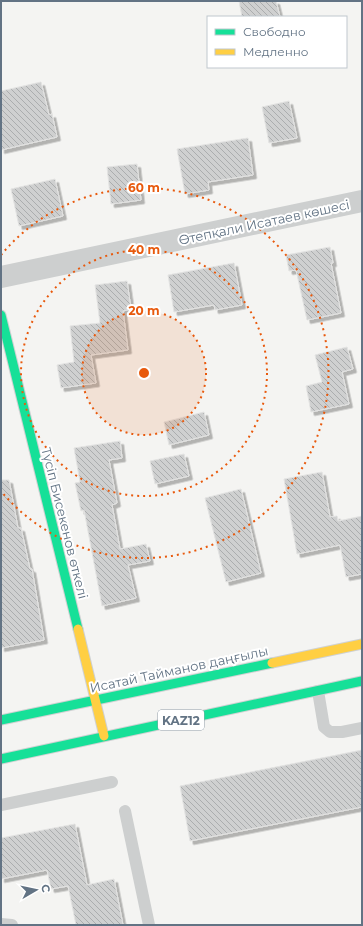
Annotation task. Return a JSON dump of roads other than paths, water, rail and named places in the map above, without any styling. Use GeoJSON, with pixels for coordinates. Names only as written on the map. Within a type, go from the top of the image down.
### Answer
{"type":"FeatureCollection","features":[{"type":"Feature","properties":{"kind":"main road","name":"Түсіп Бисекенов өткелі"},"geometry":{"type":"LineString","coordinates":[[1,315],[104,736]]}},
{"type":"Feature","properties":{"kind":"main road","name":"Исатай Тайманов даңғылы"},"geometry":{"type":"LineString","coordinates":[[1,720],[362,644]]}},
{"type":"Feature","properties":{"kind":"main road","name":"KAZ12"},"geometry":{"type":"LineString","coordinates":[[1,759],[362,681]]}},
{"type":"Feature","properties":{"kind":"street","name":"Өтепқали Исатаев көшесі"},"geometry":{"type":"LineString","coordinates":[[1,277],[362,201]]}},
{"type":"Feature","properties":{"kind":"lane"},"geometry":{"type":"LineString","coordinates":[[318,691],[324,726],[330,732],[342,732],[362,728]]}},
{"type":"Feature","properties":{"kind":"lane"},"geometry":{"type":"LineString","coordinates":[[1,804],[112,782]]}},
{"type":"Feature","properties":{"kind":"lane"},"geometry":{"type":"LineString","coordinates":[[125,811],[149,925]]}},
{"type":"Feature","properties":{"kind":"lane"},"geometry":{"type":"LineString","coordinates":[[1,924],[12,925]]}}]}
